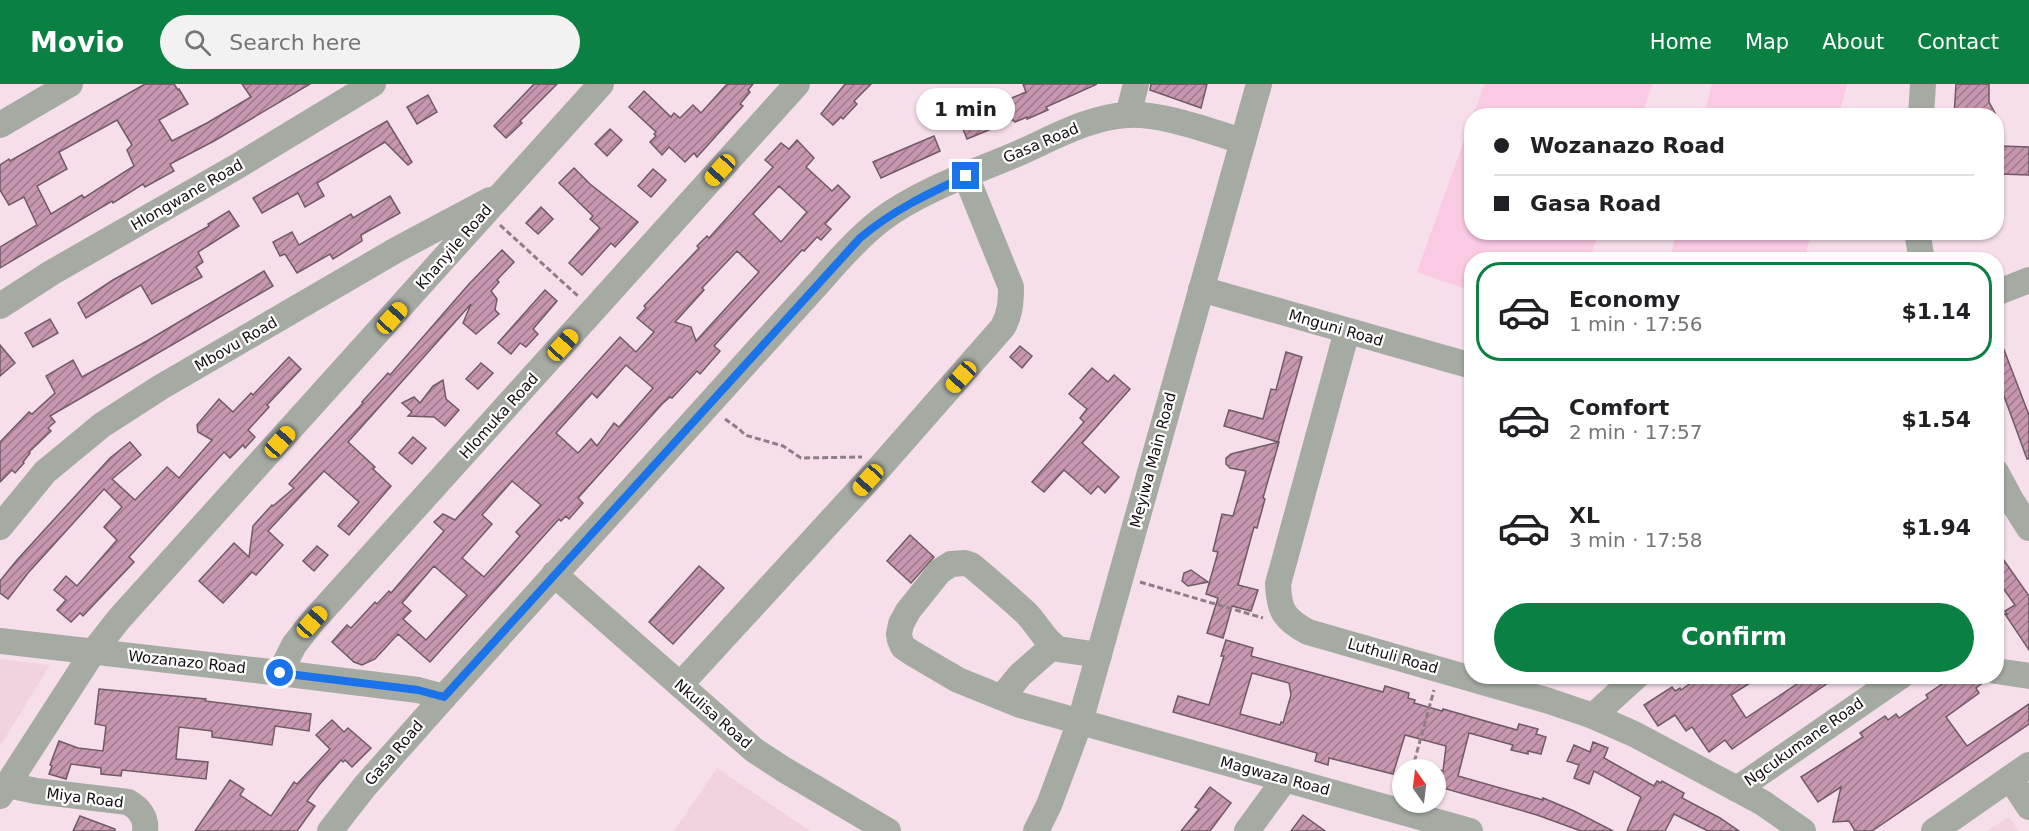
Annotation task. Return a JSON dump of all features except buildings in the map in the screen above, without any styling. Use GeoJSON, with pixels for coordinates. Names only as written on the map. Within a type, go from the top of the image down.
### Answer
{"type":"FeatureCollection","features":[{"type":"Feature","properties":{"kind":"street"},"geometry":{"type":"LineString","coordinates":[[0,125],[70,84]]}},
{"type":"Feature","properties":{"kind":"street","name":"Hlongwane Road"},"geometry":{"type":"LineString","coordinates":[[0,306],[51,273],[373,84]]}},
{"type":"Feature","properties":{"kind":"street","name":"Khanyile Road"},"geometry":{"type":"LineString","coordinates":[[4,790],[93,652],[119,619],[601,84]]}},
{"type":"Feature","properties":{"kind":"street","name":"Hlomuka Road"},"geometry":{"type":"LineString","coordinates":[[280,673],[294,645],[312,622],[797,84]]}},
{"type":"Feature","properties":{"kind":"street"},"geometry":{"type":"LineString","coordinates":[[1128,115],[1136,84]]}},
{"type":"Feature","properties":{"kind":"street","name":"Meyiwa Main Road"},"geometry":{"type":"LineString","coordinates":[[1036,831],[1049,805],[1080,722],[1259,84]]}},
{"type":"Feature","properties":{"kind":"street"},"geometry":{"type":"LineString","coordinates":[[1922,108],[1923,84]]}},
{"type":"Feature","properties":{"kind":"street","name":"Gasa Road"},"geometry":{"type":"LineString","coordinates":[[330,831],[365,786],[554,574],[860,238],[883,219],[914,200],[1087,123],[1128,115],[1163,119],[1243,141]]}},
{"type":"Feature","properties":{"kind":"street"},"geometry":{"type":"LineString","coordinates":[[680,685],[881,466],[996,336],[1009,315],[1011,287],[966,176]]}},
{"type":"Feature","properties":{"kind":"street","name":"Mbovu Road"},"geometry":{"type":"LineString","coordinates":[[0,527],[45,472],[102,424],[171,381],[398,249],[492,203]]}},
{"type":"Feature","properties":{"kind":"street"},"geometry":{"type":"LineString","coordinates":[[398,249],[424,282]]}},
{"type":"Feature","properties":{"kind":"street"},"geometry":{"type":"LineString","coordinates":[[2004,290],[2029,280]]}},
{"type":"Feature","properties":{"kind":"street","name":"Mnguni Road"},"geometry":{"type":"LineString","coordinates":[[1201,289],[1464,364]]}},
{"type":"Feature","properties":{"kind":"street"},"geometry":{"type":"LineString","coordinates":[[1293,624],[1282,612],[1278,584],[1347,331]]}},
{"type":"Feature","properties":{"kind":"street"},"geometry":{"type":"LineString","coordinates":[[2004,487],[2029,528]]}},
{"type":"Feature","properties":{"kind":"street","name":"Magwaza Road"},"geometry":{"type":"LineString","coordinates":[[1053,646],[1028,615],[965,563],[951,564],[940,571],[908,611],[899,634],[903,646],[958,680],[1049,714],[1285,779],[1433,826],[1470,831]]}},
{"type":"Feature","properties":{"kind":"street","name":"Nkulisa Road"},"geometry":{"type":"LineString","coordinates":[[554,574],[754,750],[783,770],[888,831]]}},
{"type":"Feature","properties":{"kind":"street","name":"Luthuli Road"},"geometry":{"type":"LineString","coordinates":[[1293,624],[1308,632],[1464,677]]}},
{"type":"Feature","properties":{"kind":"street","name":"Wozanazo Road"},"geometry":{"type":"LineString","coordinates":[[0,641],[418,690],[444,697]]}},
{"type":"Feature","properties":{"kind":"street"},"geometry":{"type":"LineString","coordinates":[[1002,697],[1020,675],[1053,646],[1058,649],[1099,655]]}},
{"type":"Feature","properties":{"kind":"street"},"geometry":{"type":"LineString","coordinates":[[2004,672],[2029,676]]}},
{"type":"Feature","properties":{"kind":"street","name":"Luthuli Road"},"geometry":{"type":"LineString","coordinates":[[1489,684],[1593,716],[1634,734],[1763,803],[1803,831]]}},
{"type":"Feature","properties":{"kind":"street"},"geometry":{"type":"LineString","coordinates":[[1593,716],[1628,684]]}},
{"type":"Feature","properties":{"kind":"street","name":"Ngcukumane Road"},"geometry":{"type":"LineString","coordinates":[[1737,789],[1889,684]]}},
{"type":"Feature","properties":{"kind":"street"},"geometry":{"type":"LineString","coordinates":[[1934,831],[2019,772],[2029,807]]}},
{"type":"Feature","properties":{"kind":"street"},"geometry":{"type":"LineString","coordinates":[[1247,831],[1285,779]]}},
{"type":"Feature","properties":{"kind":"street","name":"Miya Road"},"geometry":{"type":"LineString","coordinates":[[4,790],[128,802],[137,807],[144,818],[145,831]]}},
{"type":"Feature","properties":{"kind":"path"},"geometry":{"type":"LineString","coordinates":[[492,203],[594,310]]}},
{"type":"Feature","properties":{"kind":"path"},"geometry":{"type":"LineString","coordinates":[[706,406],[745,435],[783,446],[801,458],[859,456],[881,466]]}},
{"type":"Feature","properties":{"kind":"path"},"geometry":{"type":"LineString","coordinates":[[1121,577],[1272,621],[1293,624]]}},
{"type":"Feature","properties":{"kind":"path"},"geometry":{"type":"LineString","coordinates":[[1415,759],[1439,670]]}},
{"type":"Feature","properties":{"kind":"shaded area"},"geometry":{"type":"Polygon","coordinates":[[[1485,84],[1653,84],[1644,108],[1476,108],[1485,84]]]}},
{"type":"Feature","properties":{"kind":"shaded area"},"geometry":{"type":"Polygon","coordinates":[[[1712,84],[1847,84],[1841,108],[1706,108],[1712,84]]]}},
{"type":"Feature","properties":{"kind":"shaded area"},"geometry":{"type":"Polygon","coordinates":[[[1464,141],[1464,240],[1596,240],[1592,252],[1464,252],[1464,289],[1417,272],[1464,141]]]}},
{"type":"Feature","properties":{"kind":"shaded area"},"geometry":{"type":"Polygon","coordinates":[[[1674,240],[1809,240],[1806,252],[1672,252],[1674,240]]]}},
{"type":"Feature","properties":{"kind":"shaded area"},"geometry":{"type":"Polygon","coordinates":[[[0,659],[50,665],[0,746],[0,659]]]}},
{"type":"Feature","properties":{"kind":"shaded area"},"geometry":{"type":"Polygon","coordinates":[[[717,768],[810,831],[674,831],[717,768]]]}},
{"type":"Feature","properties":{"kind":"shaded area"},"geometry":{"type":"Polygon","coordinates":[[[2009,817],[2019,831],[1986,831],[2009,817]]]}},
{"type":"Feature","properties":{"kind":"route"},"geometry":{"type":"LineString","coordinates":[[280,673],[418,690],[444,697],[860,238],[883,219],[914,200],[966,176]]}}]}
